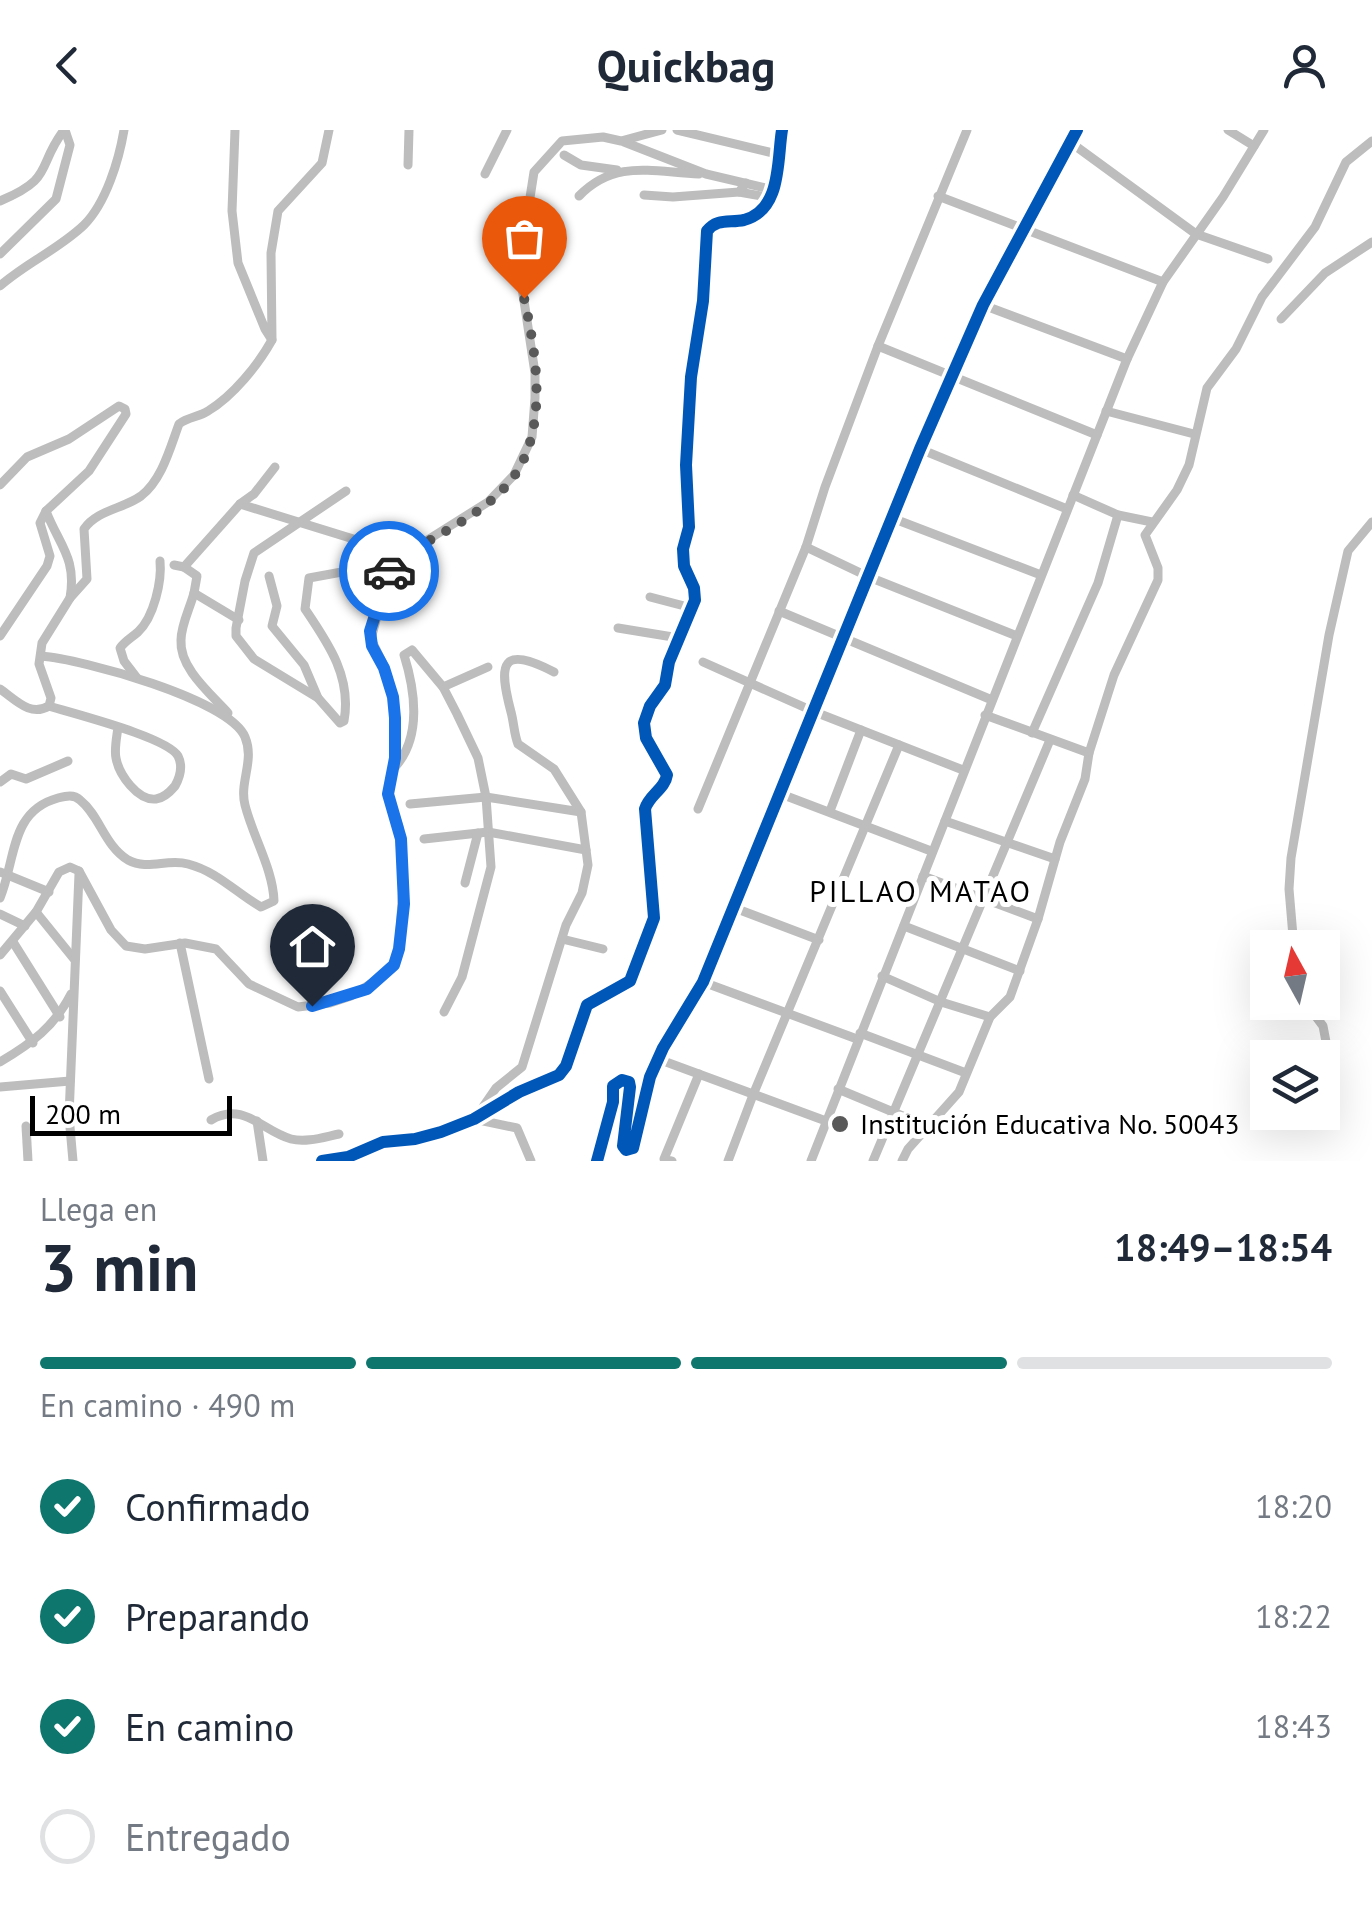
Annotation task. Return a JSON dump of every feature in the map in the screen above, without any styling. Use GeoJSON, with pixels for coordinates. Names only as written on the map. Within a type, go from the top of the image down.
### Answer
{"type":"FeatureCollection","features":[{"type":"Feature","properties":{"kind":"street"},"geometry":{"type":"LineString","coordinates":[[0,201],[25,190],[44,173],[65,130]]}},
{"type":"Feature","properties":{"kind":"street"},"geometry":{"type":"LineString","coordinates":[[0,254],[56,199],[70,144],[65,130]]}},
{"type":"Feature","properties":{"kind":"street"},"geometry":{"type":"LineString","coordinates":[[0,286],[73,234],[95,212],[121,148],[124,130]]}},
{"type":"Feature","properties":{"kind":"street"},"geometry":{"type":"LineString","coordinates":[[235,130],[232,212],[238,262],[272,340]]}},
{"type":"Feature","properties":{"kind":"street"},"geometry":{"type":"LineString","coordinates":[[49,706],[39,664],[42,643],[70,598],[87,580],[84,529],[144,494],[162,467],[179,424],[206,413],[220,402],[272,340],[271,253],[278,211],[322,163],[329,130]]}},
{"type":"Feature","properties":{"kind":"street"},"geometry":{"type":"LineString","coordinates":[[408,165],[409,130]]}},
{"type":"Feature","properties":{"kind":"street"},"geometry":{"type":"LineString","coordinates":[[486,174],[507,130]]}},
{"type":"Feature","properties":{"kind":"street"},"geometry":{"type":"LineString","coordinates":[[582,130],[622,141],[742,187],[773,194]]}},
{"type":"Feature","properties":{"kind":"street"},"geometry":{"type":"LineString","coordinates":[[622,141],[662,130]]}},
{"type":"Feature","properties":{"kind":"street"},"geometry":{"type":"LineString","coordinates":[[677,130],[777,154]]}},
{"type":"Feature","properties":{"kind":"street"},"geometry":{"type":"LineString","coordinates":[[322,1161],[348,1157],[383,1142],[424,1137],[474,1119],[519,1092],[559,1075],[566,1066],[587,1005],[626,986],[636,969],[654,918],[645,809],[651,796],[664,784],[666,775],[646,738],[644,722],[650,706],[662,692],[695,594],[684,566],[683,549],[689,526],[686,464],[691,376],[703,301],[707,231],[718,222],[744,220],[755,214],[773,194],[782,130]]}},
{"type":"Feature","properties":{"kind":"street"},"geometry":{"type":"LineString","coordinates":[[698,809],[806,547],[878,346],[967,130]]}},
{"type":"Feature","properties":{"kind":"street"},"geometry":{"type":"LineString","coordinates":[[624,1148],[630,1150],[634,1145],[658,1058],[703,982],[920,449],[983,305],[1077,130]]}},
{"type":"Feature","properties":{"kind":"street"},"geometry":{"type":"LineString","coordinates":[[1228,130],[1254,146]]}},
{"type":"Feature","properties":{"kind":"street"},"geometry":{"type":"LineString","coordinates":[[814,1160],[882,976],[1127,359],[1163,282],[1264,130]]}},
{"type":"Feature","properties":{"kind":"street"},"geometry":{"type":"LineString","coordinates":[[269,576],[277,606],[272,626],[304,666],[318,698],[336,722],[344,721],[346,702],[341,670],[305,609],[309,578],[391,563],[488,502],[507,485],[530,447],[535,373],[519,268],[534,172],[562,141],[603,137]]}},
{"type":"Feature","properties":{"kind":"street"},"geometry":{"type":"LineString","coordinates":[[902,1161],[908,1149],[959,1092],[990,1017],[1010,996],[1020,972],[1085,779],[1089,752],[1114,675],[1158,580],[1155,556],[1145,538],[1189,465],[1207,388],[1236,350],[1262,297],[1315,228],[1346,162],[1372,141]]}},
{"type":"Feature","properties":{"kind":"street"},"geometry":{"type":"LineString","coordinates":[[1070,142],[1196,234],[1268,259]]}},
{"type":"Feature","properties":{"kind":"street"},"geometry":{"type":"LineString","coordinates":[[564,156],[581,165],[620,170],[706,174]]}},
{"type":"Feature","properties":{"kind":"street"},"geometry":{"type":"LineString","coordinates":[[578,196],[602,176],[620,170]]}},
{"type":"Feature","properties":{"kind":"street"},"geometry":{"type":"LineString","coordinates":[[644,194],[673,197],[742,187]]}},
{"type":"Feature","properties":{"kind":"street"},"geometry":{"type":"LineString","coordinates":[[938,196],[1163,282]]}},
{"type":"Feature","properties":{"kind":"street"},"geometry":{"type":"LineString","coordinates":[[1281,319],[1325,273],[1372,242]]}},
{"type":"Feature","properties":{"kind":"street"},"geometry":{"type":"LineString","coordinates":[[983,305],[1127,359]]}},
{"type":"Feature","properties":{"kind":"street"},"geometry":{"type":"LineString","coordinates":[[878,346],[1096,436]]}},
{"type":"Feature","properties":{"kind":"street"},"geometry":{"type":"LineString","coordinates":[[0,485],[27,457],[69,439],[122,406],[126,414],[89,471],[46,511],[40,522],[50,556],[47,566],[0,636]]}},
{"type":"Feature","properties":{"kind":"street"},"geometry":{"type":"LineString","coordinates":[[1106,411],[1194,434]]}},
{"type":"Feature","properties":{"kind":"street"},"geometry":{"type":"LineString","coordinates":[[920,449],[1067,510]]}},
{"type":"Feature","properties":{"kind":"street"},"geometry":{"type":"LineString","coordinates":[[0,898],[19,831],[31,811],[44,802],[77,796],[105,838],[126,859],[144,866],[187,863],[228,881],[260,907],[271,905],[274,896],[244,802],[250,758],[247,745],[233,720],[204,690],[182,654],[182,634],[197,576],[179,566],[254,494],[276,467]]}},
{"type":"Feature","properties":{"kind":"street"},"geometry":{"type":"LineString","coordinates":[[318,698],[250,656],[236,636],[254,552],[346,491]]}},
{"type":"Feature","properties":{"kind":"street"},"geometry":{"type":"LineString","coordinates":[[1073,495],[1118,515],[1152,522]]}},
{"type":"Feature","properties":{"kind":"street"},"geometry":{"type":"LineString","coordinates":[[240,504],[389,550]]}},
{"type":"Feature","properties":{"kind":"street"},"geometry":{"type":"LineString","coordinates":[[46,511],[71,562],[74,577],[70,598]]}},
{"type":"Feature","properties":{"kind":"street"},"geometry":{"type":"LineString","coordinates":[[1032,733],[1098,583],[1118,515]]}},
{"type":"Feature","properties":{"kind":"street"},"geometry":{"type":"LineString","coordinates":[[892,518],[1041,575]]}},
{"type":"Feature","properties":{"kind":"street"},"geometry":{"type":"LineString","coordinates":[[1292,930],[1291,858],[1330,634],[1348,552],[1372,522]]}},
{"type":"Feature","properties":{"kind":"street"},"geometry":{"type":"LineString","coordinates":[[806,547],[1017,636]]}},
{"type":"Feature","properties":{"kind":"street"},"geometry":{"type":"LineString","coordinates":[[138,678],[124,661],[120,648],[138,632],[150,613],[160,561]]}},
{"type":"Feature","properties":{"kind":"street"},"geometry":{"type":"LineString","coordinates":[[0,956],[36,912],[59,872],[70,868],[79,871],[111,930],[126,946],[145,948],[180,943],[216,949],[249,984],[298,1007],[351,996],[383,976],[397,957],[404,904],[400,827],[388,794],[394,768],[393,697],[372,646],[370,631],[391,563]]}},
{"type":"Feature","properties":{"kind":"street"},"geometry":{"type":"LineString","coordinates":[[194,593],[239,620]]}},
{"type":"Feature","properties":{"kind":"street"},"geometry":{"type":"LineString","coordinates":[[650,596],[692,608]]}},
{"type":"Feature","properties":{"kind":"street"},"geometry":{"type":"LineString","coordinates":[[779,611],[992,700]]}},
{"type":"Feature","properties":{"kind":"street"},"geometry":{"type":"LineString","coordinates":[[618,628],[679,638]]}},
{"type":"Feature","properties":{"kind":"street"},"geometry":{"type":"LineString","coordinates":[[394,768],[406,752],[415,699],[405,653],[412,650],[442,687],[478,758],[486,797],[483,833],[466,883]]}},
{"type":"Feature","properties":{"kind":"street"},"geometry":{"type":"LineString","coordinates":[[40,656],[138,678],[233,720]]}},
{"type":"Feature","properties":{"kind":"street"},"geometry":{"type":"LineString","coordinates":[[474,1119],[496,1088],[522,1067],[562,938],[585,882],[581,812],[554,769],[518,744],[503,687],[506,664],[514,660],[530,660],[554,672]]}},
{"type":"Feature","properties":{"kind":"street"},"geometry":{"type":"LineString","coordinates":[[703,662],[815,712],[963,770]]}},
{"type":"Feature","properties":{"kind":"street"},"geometry":{"type":"LineString","coordinates":[[442,687],[488,666]]}},
{"type":"Feature","properties":{"kind":"street"},"geometry":{"type":"LineString","coordinates":[[0,689],[28,709],[49,706],[118,727],[154,740],[177,756],[180,776],[166,795],[153,800],[137,794],[116,759],[118,727]]}},
{"type":"Feature","properties":{"kind":"street"},"geometry":{"type":"LineString","coordinates":[[985,715],[1089,752]]}},
{"type":"Feature","properties":{"kind":"street"},"geometry":{"type":"LineString","coordinates":[[830,812],[861,730]]}},
{"type":"Feature","properties":{"kind":"street"},"geometry":{"type":"LineString","coordinates":[[874,1161],[1050,740]]}},
{"type":"Feature","properties":{"kind":"street"},"geometry":{"type":"LineString","coordinates":[[728,1161],[899,745]]}},
{"type":"Feature","properties":{"kind":"street"},"geometry":{"type":"LineString","coordinates":[[0,782],[11,774],[31,778],[68,761]]}},
{"type":"Feature","properties":{"kind":"street"},"geometry":{"type":"LineString","coordinates":[[781,794],[932,851]]}},
{"type":"Feature","properties":{"kind":"street"},"geometry":{"type":"LineString","coordinates":[[410,804],[486,797],[581,812]]}},
{"type":"Feature","properties":{"kind":"street"},"geometry":{"type":"LineString","coordinates":[[945,821],[1055,859]]}},
{"type":"Feature","properties":{"kind":"street"},"geometry":{"type":"LineString","coordinates":[[424,838],[483,833],[586,850]]}},
{"type":"Feature","properties":{"kind":"street"},"geometry":{"type":"LineString","coordinates":[[444,1012],[462,977],[492,868],[483,833]]}},
{"type":"Feature","properties":{"kind":"street"},"geometry":{"type":"LineString","coordinates":[[73,1161],[70,1082],[79,871]]}},
{"type":"Feature","properties":{"kind":"street"},"geometry":{"type":"LineString","coordinates":[[5,873],[49,892]]}},
{"type":"Feature","properties":{"kind":"street"},"geometry":{"type":"LineString","coordinates":[[923,876],[1038,919]]}},
{"type":"Feature","properties":{"kind":"street"},"geometry":{"type":"LineString","coordinates":[[732,907],[820,940]]}},
{"type":"Feature","properties":{"kind":"street"},"geometry":{"type":"LineString","coordinates":[[36,912],[74,959]]}},
{"type":"Feature","properties":{"kind":"street"},"geometry":{"type":"LineString","coordinates":[[0,914],[25,926]]}},
{"type":"Feature","properties":{"kind":"street"},"geometry":{"type":"LineString","coordinates":[[904,926],[1020,972]]}},
{"type":"Feature","properties":{"kind":"street"},"geometry":{"type":"LineString","coordinates":[[562,938],[602,949]]}},
{"type":"Feature","properties":{"kind":"street"},"geometry":{"type":"LineString","coordinates":[[13,942],[60,1016]]}},
{"type":"Feature","properties":{"kind":"street"},"geometry":{"type":"LineString","coordinates":[[180,943],[209,1079]]}},
{"type":"Feature","properties":{"kind":"street"},"geometry":{"type":"LineString","coordinates":[[882,976],[941,1002],[990,1017]]}},
{"type":"Feature","properties":{"kind":"street"},"geometry":{"type":"LineString","coordinates":[[703,982],[966,1073]]}},
{"type":"Feature","properties":{"kind":"street"},"geometry":{"type":"LineString","coordinates":[[0,991],[33,1042]]}},
{"type":"Feature","properties":{"kind":"street"},"geometry":{"type":"LineString","coordinates":[[0,1061],[33,1042],[60,1016],[72,991]]}},
{"type":"Feature","properties":{"kind":"street"},"geometry":{"type":"LineString","coordinates":[[658,1058],[826,1121]]}},
{"type":"Feature","properties":{"kind":"street"},"geometry":{"type":"LineString","coordinates":[[672,1161],[664,1159],[699,1074]]}},
{"type":"Feature","properties":{"kind":"street"},"geometry":{"type":"LineString","coordinates":[[597,1161],[613,1102],[613,1086],[622,1080],[629,1082],[630,1087],[622,1141],[626,1161]]}},
{"type":"Feature","properties":{"kind":"street"},"geometry":{"type":"LineString","coordinates":[[0,1087],[70,1082]]}},
{"type":"Feature","properties":{"kind":"street"},"geometry":{"type":"LineString","coordinates":[[838,1089],[929,1127]]}},
{"type":"Feature","properties":{"kind":"street"},"geometry":{"type":"LineString","coordinates":[[211,1120],[229,1113],[248,1116],[292,1140],[339,1134]]}},
{"type":"Feature","properties":{"kind":"street"},"geometry":{"type":"LineString","coordinates":[[474,1119],[517,1128],[532,1161]]}},
{"type":"Feature","properties":{"kind":"street"},"geometry":{"type":"LineString","coordinates":[[258,1121],[263,1161]]}},
{"type":"Feature","properties":{"kind":"street"},"geometry":{"type":"LineString","coordinates":[[26,1126],[28,1161]]}},
{"type":"Feature","properties":{"kind":"cycle path"},"geometry":{"type":"LineString","coordinates":[[322,1161],[348,1157],[383,1142],[441,1132],[559,1075],[566,1066],[587,1005],[630,981],[654,918],[645,809],[667,775],[646,738],[644,723],[665,685],[669,662],[695,600],[683,549],[689,527],[686,465],[691,377],[703,301],[707,231],[719,223],[744,220],[765,206],[775,182],[782,130]]}},
{"type":"Feature","properties":{"kind":"cycle path"},"geometry":{"type":"LineString","coordinates":[[597,1161],[613,1102],[613,1086],[622,1080],[629,1082],[630,1087],[623,1146],[626,1150],[633,1148],[650,1077],[703,982],[920,449],[983,305],[1077,130]]}},
{"type":"Feature","properties":{"kind":"way so far"},"geometry":{"type":"LineString","coordinates":[[389,571],[391,563],[488,502],[507,485],[530,447],[535,373],[524,298]]}},
{"type":"Feature","properties":{"kind":"place","name":"Institución Educativa No. 50043"},"geometry":{"type":"Point","coordinates":[840,1124]}},
{"type":"Feature","properties":{"kind":"district","name":"PILLAO MATAO"},"geometry":{"type":"Point","coordinates":[921,892]}},
{"type":"Feature","properties":{"kind":"route"},"geometry":{"type":"LineString","coordinates":[[312,1006],[367,989],[394,965],[399,949],[404,904],[401,839],[388,794],[395,758],[395,718],[393,697],[379,654],[372,646],[370,631],[389,571]]}}]}
